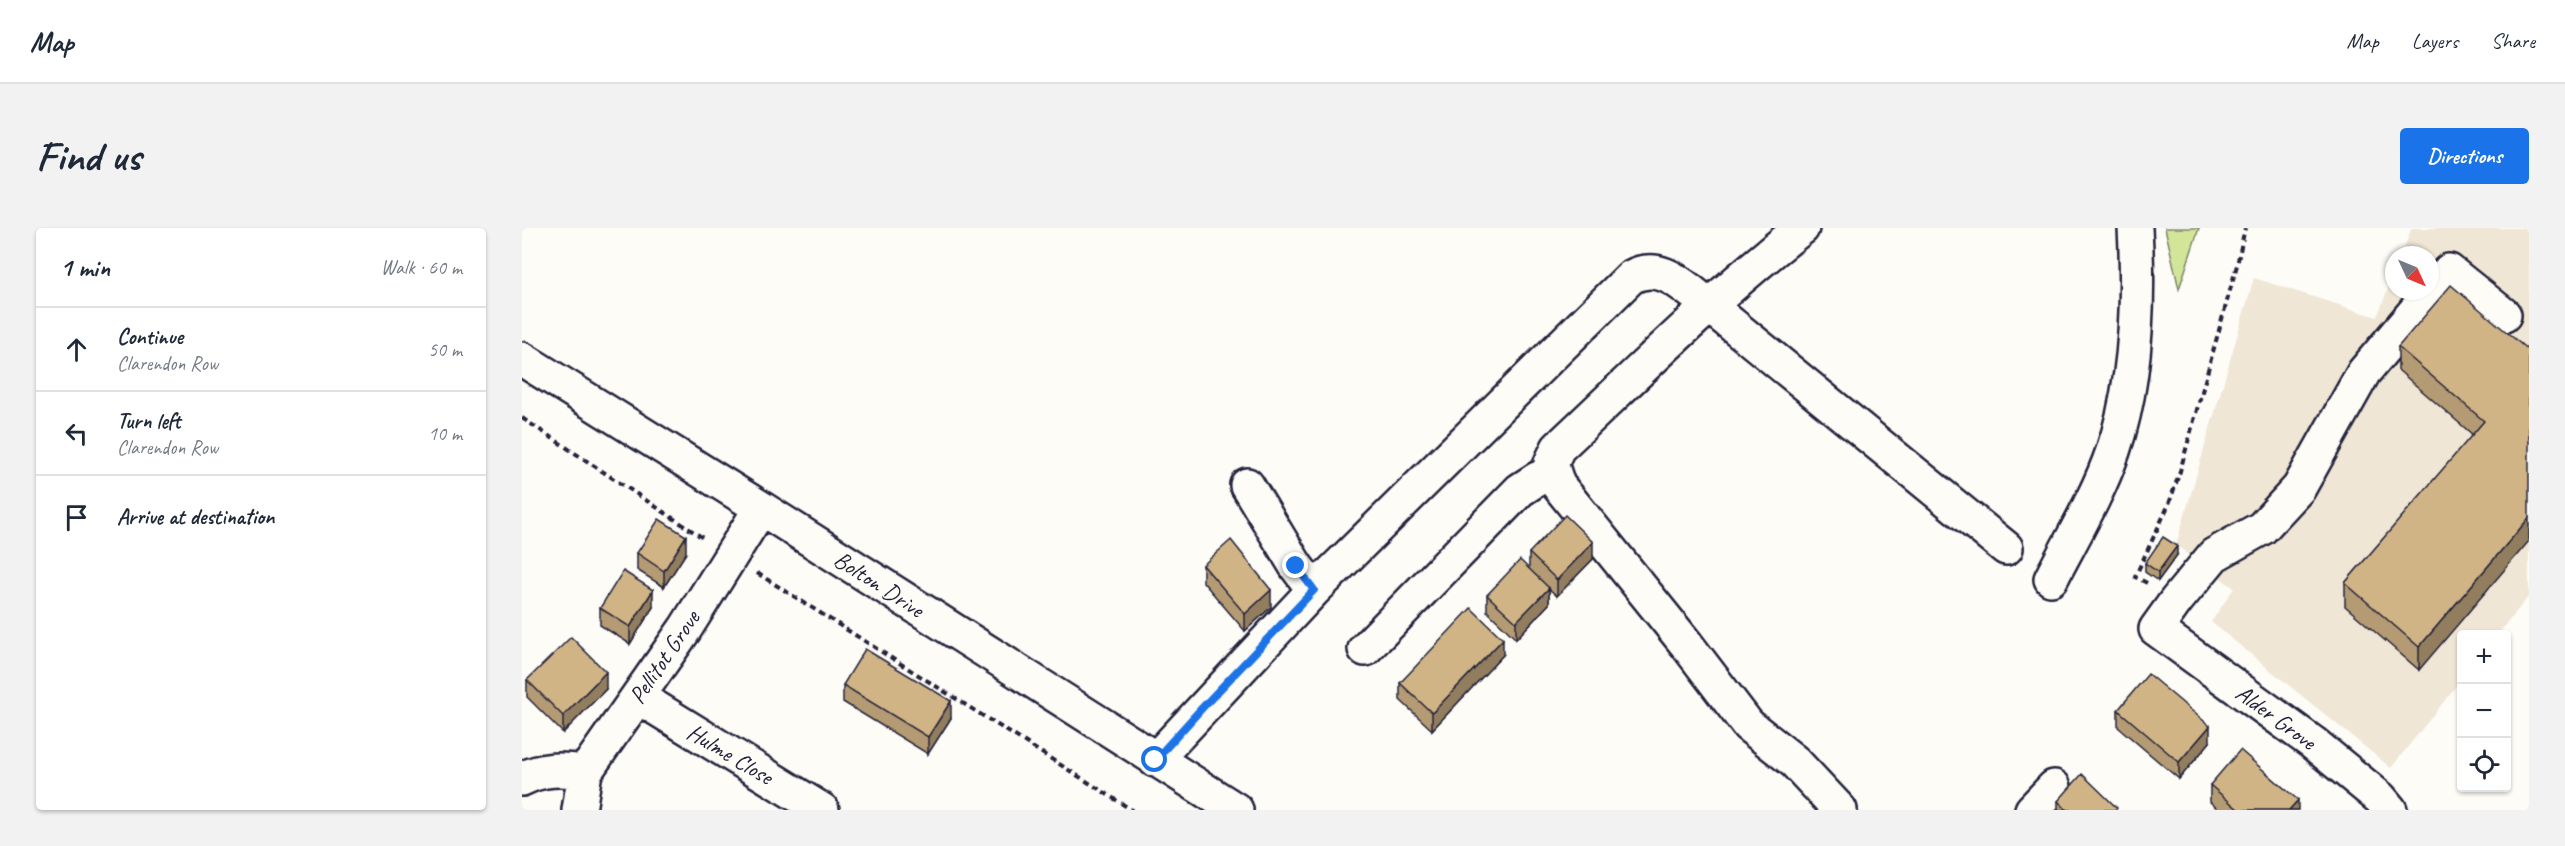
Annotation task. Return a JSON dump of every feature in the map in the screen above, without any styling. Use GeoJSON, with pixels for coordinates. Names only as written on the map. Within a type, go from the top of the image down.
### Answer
{"type":"FeatureCollection","features":[{"type":"Feature","properties":{"kind":"street"},"geometry":{"type":"LineString","coordinates":[[1802,228],[1760,260],[1708,305],[1558,448],[1551,463],[1558,485],[1579,513],[1687,645],[1748,725],[1795,762],[1840,810]]}},
{"type":"Feature","properties":{"kind":"street"},"geometry":{"type":"LineString","coordinates":[[2051,579],[2104,473],[2113,451],[2124,410],[2133,349],[2135,228]]}},
{"type":"Feature","properties":{"kind":"street"},"geometry":{"type":"LineString","coordinates":[[1155,760],[1314,590],[1631,277],[1639,273],[1656,271],[1671,277],[2006,548]]}},
{"type":"Feature","properties":{"kind":"street"},"geometry":{"type":"LineString","coordinates":[[2176,601],[2214,555],[2262,528],[2299,488],[2364,372],[2449,271],[2504,315]]}},
{"type":"Feature","properties":{"kind":"street","name":"Bolton Drive"},"geometry":{"type":"LineString","coordinates":[[522,360],[761,508],[1236,810]]}},
{"type":"Feature","properties":{"kind":"street"},"geometry":{"type":"LineString","coordinates":[[1365,649],[1520,490],[1537,478],[1553,472]]}},
{"type":"Feature","properties":{"kind":"street"},"geometry":{"type":"LineString","coordinates":[[1247,485],[1296,566],[1314,590]]}},
{"type":"Feature","properties":{"kind":"street","name":"Pellitot Grove"},"geometry":{"type":"LineString","coordinates":[[579,810],[585,772],[685,630],[761,508]]}},
{"type":"Feature","properties":{"kind":"street","name":"Alder Grove"},"geometry":{"type":"LineString","coordinates":[[2176,601],[2156,629],[2313,743],[2380,798],[2390,810]]}},
{"type":"Feature","properties":{"kind":"street","name":"Hulme Close"},"geometry":{"type":"LineString","coordinates":[[638,697],[822,810]]}},
{"type":"Feature","properties":{"kind":"street"},"geometry":{"type":"LineString","coordinates":[[522,779],[533,773],[558,768],[585,772]]}},
{"type":"Feature","properties":{"kind":"path"},"geometry":{"type":"LineString","coordinates":[[2176,601],[2135,577],[2169,504],[2180,471],[2237,265],[2245,228]]}},
{"type":"Feature","properties":{"kind":"path"},"geometry":{"type":"LineString","coordinates":[[522,418],[730,556],[1132,810]]}},
{"type":"Feature","properties":{"kind":"shaded area"},"geometry":{"type":"Polygon","coordinates":[[[2412,228],[2529,228],[2529,596],[2501,630],[2457,630],[2457,685],[2391,768],[2211,622],[2234,588],[2176,545],[2254,278],[2377,317],[2385,297],[2385,300],[2439,300],[2439,246],[2405,246],[2412,228]]]}},
{"type":"Feature","properties":{"kind":"green space"},"geometry":{"type":"Polygon","coordinates":[[[2165,228],[2199,228],[2179,289],[2165,228]]]}},
{"type":"Feature","properties":{"kind":"building"},"geometry":{"type":"Polygon","coordinates":[[[2451,285],[2529,351],[2529,518],[2419,647],[2345,583],[2484,421],[2398,347],[2451,285]]]}},
{"type":"Feature","properties":{"kind":"building"},"geometry":{"type":"Polygon","coordinates":[[[1565,515],[1593,542],[1557,580],[1529,553],[1565,515]]]}},
{"type":"Feature","properties":{"kind":"building"},"geometry":{"type":"Polygon","coordinates":[[[659,519],[686,536],[664,571],[637,553],[659,519]]]}},
{"type":"Feature","properties":{"kind":"building"},"geometry":{"type":"Polygon","coordinates":[[[2163,537],[2177,546],[2158,572],[2145,563],[2163,537]]]}},
{"type":"Feature","properties":{"kind":"building"},"geometry":{"type":"Polygon","coordinates":[[[1231,540],[1271,590],[1245,614],[1203,565],[1231,540]]]}},
{"type":"Feature","properties":{"kind":"building"},"geometry":{"type":"Polygon","coordinates":[[[1520,560],[1549,588],[1516,622],[1487,595],[1520,560]]]}},
{"type":"Feature","properties":{"kind":"building"},"geometry":{"type":"Polygon","coordinates":[[[623,571],[653,590],[630,627],[600,608],[623,571]]]}},
{"type":"Feature","properties":{"kind":"building"},"geometry":{"type":"Polygon","coordinates":[[[1471,608],[1503,639],[1432,713],[1400,683],[1471,608]]]}},
{"type":"Feature","properties":{"kind":"building"},"geometry":{"type":"Polygon","coordinates":[[[571,637],[606,672],[563,716],[527,680],[571,637]]]}},
{"type":"Feature","properties":{"kind":"building"},"geometry":{"type":"Polygon","coordinates":[[[865,649],[951,701],[928,737],[843,685],[865,649]]]}},
{"type":"Feature","properties":{"kind":"building"},"geometry":{"type":"Polygon","coordinates":[[[2148,674],[2210,726],[2179,762],[2118,710],[2148,674]]]}},
{"type":"Feature","properties":{"kind":"building"},"geometry":{"type":"Polygon","coordinates":[[[2240,750],[2298,800],[2289,810],[2239,810],[2210,785],[2240,750]]]}},
{"type":"Feature","properties":{"kind":"building"},"geometry":{"type":"Polygon","coordinates":[[[2082,774],[2117,808],[2115,810],[2067,810],[2058,801],[2082,774]]]}},
{"type":"Feature","properties":{"kind":"route"},"geometry":{"type":"LineString","coordinates":[[1155,760],[1314,590],[1296,566]]}}]}
